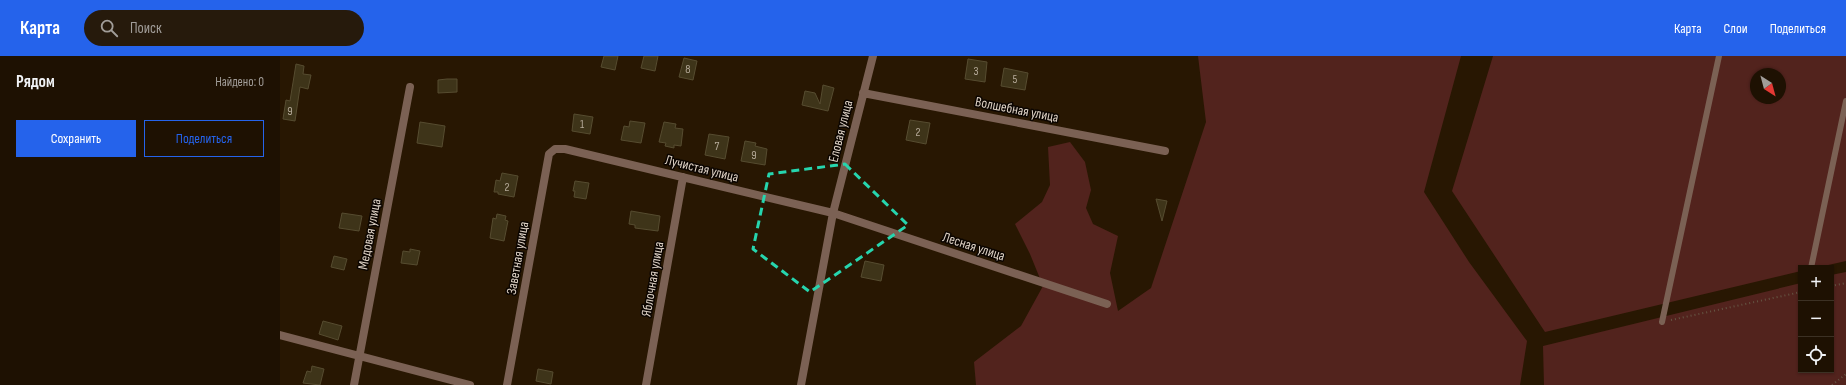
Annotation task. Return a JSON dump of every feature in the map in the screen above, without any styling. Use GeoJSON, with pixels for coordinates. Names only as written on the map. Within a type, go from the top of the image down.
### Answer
{"type":"FeatureCollection","features":[{"type":"Feature","properties":{"kind":"street","name":"Еловая улица"},"geometry":{"type":"LineString","coordinates":[[801,385],[833,213],[873,56]]}},
{"type":"Feature","properties":{"kind":"street","name":"Медовая улица"},"geometry":{"type":"LineString","coordinates":[[354,385],[410,87]]}},
{"type":"Feature","properties":{"kind":"street","name":"Волшебная улица"},"geometry":{"type":"LineString","coordinates":[[863,94],[1165,151]]}},
{"type":"Feature","properties":{"kind":"street","name":"Заветная улица"},"geometry":{"type":"LineString","coordinates":[[508,385],[549,154],[555,149],[566,149]]}},
{"type":"Feature","properties":{"kind":"street","name":"Лучистая улица"},"geometry":{"type":"LineString","coordinates":[[566,149],[833,213]]}},
{"type":"Feature","properties":{"kind":"street","name":"Яблочная улица"},"geometry":{"type":"LineString","coordinates":[[646,385],[683,177]]}},
{"type":"Feature","properties":{"kind":"street","name":"Лесная улица"},"geometry":{"type":"LineString","coordinates":[[833,213],[1107,304]]}},
{"type":"Feature","properties":{"kind":"street"},"geometry":{"type":"LineString","coordinates":[[280,335],[470,385]]}},
{"type":"Feature","properties":{"kind":"lane"},"geometry":{"type":"LineString","coordinates":[[1662,322],[1719,56]]}},
{"type":"Feature","properties":{"kind":"lane"},"geometry":{"type":"LineString","coordinates":[[1812,265],[1846,101]]}},
{"type":"Feature","properties":{"kind":"path"},"geometry":{"type":"LineString","coordinates":[[1834,285],[1846,282]]}},
{"type":"Feature","properties":{"kind":"path"},"geometry":{"type":"LineString","coordinates":[[1662,322],[1798,293]]}},
{"type":"Feature","properties":{"kind":"path"},"geometry":{"type":"LineString","coordinates":[[1832,385],[1846,374]]}},
{"type":"Feature","properties":{"kind":"highlighted area"},"geometry":{"type":"Polygon","coordinates":[[[845,164],[908,225],[810,292],[753,249],[769,174],[845,164]]]}},
{"type":"Feature","properties":{"kind":"shaded area"},"geometry":{"type":"Polygon","coordinates":[[[1198,56],[1461,56],[1424,192],[1469,262],[1527,341],[1520,385],[976,385],[974,362],[1021,326],[1043,286],[1030,254],[1015,224],[1042,202],[1050,185],[1048,147],[1070,142],[1085,162],[1091,190],[1086,208],[1093,224],[1118,236],[1110,273],[1118,311],[1151,288],[1206,122],[1198,56]]]}},
{"type":"Feature","properties":{"kind":"shaded area"},"geometry":{"type":"Polygon","coordinates":[[[1493,56],[1846,56],[1846,261],[1828,265],[1798,265],[1798,272],[1545,332],[1452,191],[1493,56]]]}},
{"type":"Feature","properties":{"kind":"shaded area"},"geometry":{"type":"Polygon","coordinates":[[[1846,272],[1846,385],[1544,385],[1543,346],[1798,284],[1798,373],[1834,373],[1834,274],[1846,272]]]}},
{"type":"Feature","properties":{"kind":"building"},"geometry":{"type":"Polygon","coordinates":[[[604,56],[618,56],[615,70],[601,67],[604,56]]]}},
{"type":"Feature","properties":{"kind":"building"},"geometry":{"type":"Polygon","coordinates":[[[644,56],[658,56],[655,71],[641,68],[644,56]]]}},
{"type":"Feature","properties":{"kind":"building"},"geometry":{"type":"Polygon","coordinates":[[[684,58],[697,61],[693,80],[679,77],[684,58]]]}},
{"type":"Feature","properties":{"kind":"building"},"geometry":{"type":"Polygon","coordinates":[[[968,59],[987,62],[985,82],[965,79],[968,59]]]}},
{"type":"Feature","properties":{"kind":"building"},"geometry":{"type":"Polygon","coordinates":[[[296,64],[304,66],[303,74],[311,75],[308,89],[300,87],[295,121],[283,119],[286,100],[290,101],[296,64]]]}},
{"type":"Feature","properties":{"kind":"building"},"geometry":{"type":"Polygon","coordinates":[[[1004,68],[1028,73],[1025,90],[1001,86],[1004,68]]]}},
{"type":"Feature","properties":{"kind":"building"},"geometry":{"type":"Polygon","coordinates":[[[457,79],[457,92],[438,93],[438,80],[457,79]]]}},
{"type":"Feature","properties":{"kind":"building"},"geometry":{"type":"Polygon","coordinates":[[[823,85],[834,88],[828,111],[802,105],[805,91],[815,93],[820,104],[823,85]]]}},
{"type":"Feature","properties":{"kind":"building"},"geometry":{"type":"Polygon","coordinates":[[[574,114],[593,117],[590,134],[572,131],[574,114]]]}},
{"type":"Feature","properties":{"kind":"building"},"geometry":{"type":"Polygon","coordinates":[[[910,120],[930,123],[926,144],[906,140],[910,120]]]}},
{"type":"Feature","properties":{"kind":"building"},"geometry":{"type":"Polygon","coordinates":[[[630,121],[645,123],[641,143],[621,140],[624,126],[629,127],[630,121]]]}},
{"type":"Feature","properties":{"kind":"building"},"geometry":{"type":"Polygon","coordinates":[[[420,122],[445,126],[442,147],[417,143],[420,122]]]}},
{"type":"Feature","properties":{"kind":"building"},"geometry":{"type":"Polygon","coordinates":[[[664,122],[676,124],[675,128],[683,129],[681,146],[674,145],[674,148],[665,146],[666,143],[659,142],[664,122]]]}},
{"type":"Feature","properties":{"kind":"building"},"geometry":{"type":"Polygon","coordinates":[[[709,134],[729,137],[725,159],[705,155],[709,134]]]}},
{"type":"Feature","properties":{"kind":"building"},"geometry":{"type":"Polygon","coordinates":[[[745,141],[756,143],[755,146],[767,149],[765,165],[741,161],[745,141]]]}},
{"type":"Feature","properties":{"kind":"building"},"geometry":{"type":"Polygon","coordinates":[[[502,173],[518,176],[514,197],[494,192],[496,180],[500,181],[502,173]]]}},
{"type":"Feature","properties":{"kind":"building"},"geometry":{"type":"Polygon","coordinates":[[[575,181],[589,183],[586,199],[574,197],[575,191],[573,191],[575,181]]]}},
{"type":"Feature","properties":{"kind":"building"},"geometry":{"type":"Polygon","coordinates":[[[1156,199],[1167,201],[1162,221],[1156,199]]]}},
{"type":"Feature","properties":{"kind":"building"},"geometry":{"type":"Polygon","coordinates":[[[631,211],[660,216],[658,231],[635,228],[635,225],[629,224],[631,211]]]}},
{"type":"Feature","properties":{"kind":"building"},"geometry":{"type":"Polygon","coordinates":[[[342,213],[362,216],[359,231],[339,228],[342,213]]]}},
{"type":"Feature","properties":{"kind":"building"},"geometry":{"type":"Polygon","coordinates":[[[497,214],[506,216],[505,220],[508,221],[504,241],[490,238],[493,218],[496,219],[497,214]]]}},
{"type":"Feature","properties":{"kind":"building"},"geometry":{"type":"Polygon","coordinates":[[[410,249],[420,251],[417,265],[401,263],[403,251],[410,252],[410,249]]]}},
{"type":"Feature","properties":{"kind":"building"},"geometry":{"type":"Polygon","coordinates":[[[334,256],[347,259],[344,270],[331,267],[334,256]]]}},
{"type":"Feature","properties":{"kind":"building"},"geometry":{"type":"Polygon","coordinates":[[[865,261],[884,265],[881,281],[861,277],[865,261]]]}},
{"type":"Feature","properties":{"kind":"building"},"geometry":{"type":"Polygon","coordinates":[[[323,321],[342,326],[338,340],[319,334],[323,321]]]}},
{"type":"Feature","properties":{"kind":"building"},"geometry":{"type":"Polygon","coordinates":[[[312,366],[324,369],[320,385],[303,383],[307,371],[311,372],[312,366]]]}},
{"type":"Feature","properties":{"kind":"building"},"geometry":{"type":"Polygon","coordinates":[[[538,369],[553,372],[551,384],[536,381],[538,369]]]}}]}
